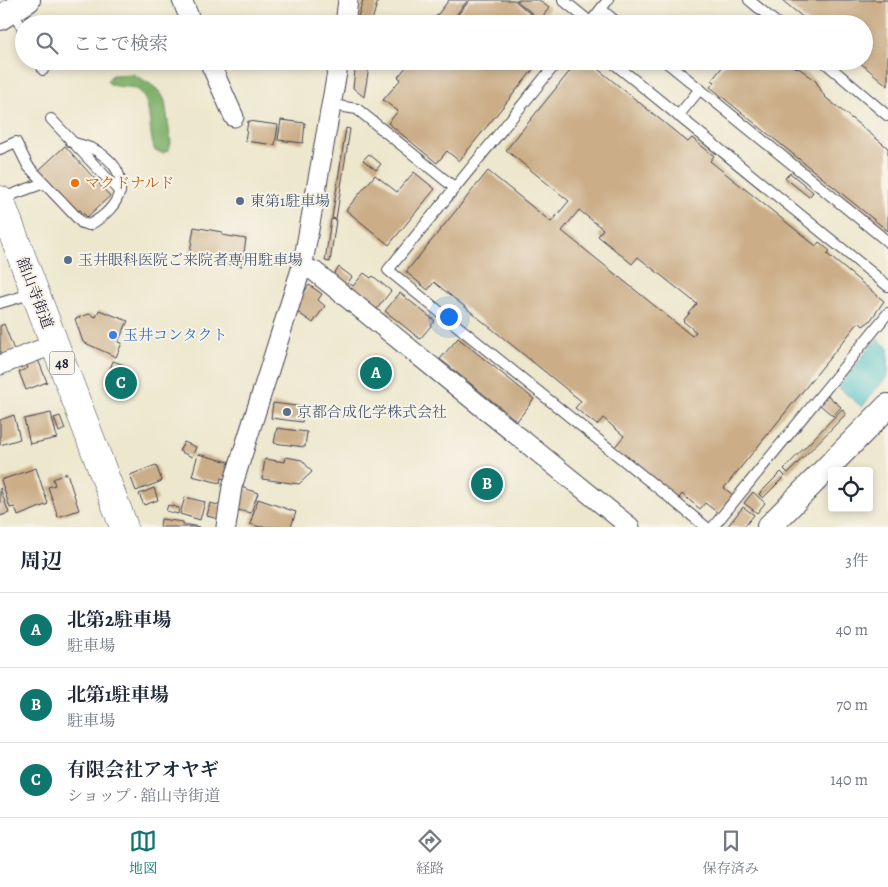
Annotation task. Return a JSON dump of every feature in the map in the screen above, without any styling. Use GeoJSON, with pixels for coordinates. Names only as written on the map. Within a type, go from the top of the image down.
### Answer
{"type":"FeatureCollection","features":[{"type":"Feature","properties":{"kind":"main road","name":"舘山寺街道"},"geometry":{"type":"LineString","coordinates":[[0,200],[124,527]]}},
{"type":"Feature","properties":{"kind":"street"},"geometry":{"type":"LineString","coordinates":[[182,0],[188,15]]}},
{"type":"Feature","properties":{"kind":"street"},"geometry":{"type":"LineString","coordinates":[[346,15],[348,0]]}},
{"type":"Feature","properties":{"kind":"street"},"geometry":{"type":"LineString","coordinates":[[213,70],[234,117]]}},
{"type":"Feature","properties":{"kind":"street"},"geometry":{"type":"LineString","coordinates":[[226,527],[232,487],[302,268],[338,70]]}},
{"type":"Feature","properties":{"kind":"street"},"geometry":{"type":"LineString","coordinates":[[302,268],[314,271],[630,527]]}},
{"type":"Feature","properties":{"kind":"street"},"geometry":{"type":"LineString","coordinates":[[0,365],[54,344]]}},
{"type":"Feature","properties":{"kind":"street"},"geometry":{"type":"LineString","coordinates":[[768,527],[888,406]]}},
{"type":"Feature","properties":{"kind":"lane"},"geometry":{"type":"LineString","coordinates":[[563,0],[580,15]]}},
{"type":"Feature","properties":{"kind":"lane"},"geometry":{"type":"LineString","coordinates":[[596,15],[608,0]]}},
{"type":"Feature","properties":{"kind":"lane"},"geometry":{"type":"LineString","coordinates":[[749,0],[767,15]]}},
{"type":"Feature","properties":{"kind":"lane"},"geometry":{"type":"LineString","coordinates":[[601,9],[608,15]]}},
{"type":"Feature","properties":{"kind":"lane"},"geometry":{"type":"LineString","coordinates":[[551,70],[388,270],[706,527]]}},
{"type":"Feature","properties":{"kind":"lane"},"geometry":{"type":"LineString","coordinates":[[622,70],[888,286]]}},
{"type":"Feature","properties":{"kind":"lane"},"geometry":{"type":"LineString","coordinates":[[676,70],[888,242]]}},
{"type":"Feature","properties":{"kind":"lane"},"geometry":{"type":"LineString","coordinates":[[834,70],[888,116]]}},
{"type":"Feature","properties":{"kind":"lane"},"geometry":{"type":"LineString","coordinates":[[678,116],[700,89]]}},
{"type":"Feature","properties":{"kind":"lane"},"geometry":{"type":"LineString","coordinates":[[332,104],[357,108],[455,188]]}},
{"type":"Feature","properties":{"kind":"lane"},"geometry":{"type":"LineString","coordinates":[[0,149],[16,142],[28,166],[44,183],[86,225],[93,223],[114,203],[120,192],[121,176],[105,157],[94,150],[71,142],[51,119]]}},
{"type":"Feature","properties":{"kind":"lane"},"geometry":{"type":"LineString","coordinates":[[0,200],[44,183]]}},
{"type":"Feature","properties":{"kind":"lane"},"geometry":{"type":"LineString","coordinates":[[0,303],[35,293]]}},
{"type":"Feature","properties":{"kind":"lane"},"geometry":{"type":"LineString","coordinates":[[713,527],[888,313]]}},
{"type":"Feature","properties":{"kind":"green space"},"geometry":{"type":"Polygon","coordinates":[[[133,74],[156,88],[165,101],[171,143],[169,150],[163,153],[155,151],[151,137],[149,114],[142,94],[134,88],[114,86],[107,81],[112,75],[133,74]]]}},
{"type":"Feature","properties":{"kind":"water"},"geometry":{"type":"Polygon","coordinates":[[[877,339],[888,348],[888,375],[862,407],[838,387],[877,339]]]}},
{"type":"Feature","properties":{"kind":"building"},"geometry":{"type":"Polygon","coordinates":[[[363,0],[378,0],[374,15],[359,15],[363,0]]]}},
{"type":"Feature","properties":{"kind":"building"},"geometry":{"type":"Polygon","coordinates":[[[449,0],[468,0],[456,15],[437,15],[449,0]]]}},
{"type":"Feature","properties":{"kind":"building"},"geometry":{"type":"Polygon","coordinates":[[[470,0],[514,0],[532,15],[458,15],[470,0]]]}},
{"type":"Feature","properties":{"kind":"building"},"geometry":{"type":"Polygon","coordinates":[[[516,0],[539,0],[549,8],[544,15],[534,15],[516,0]]]}},
{"type":"Feature","properties":{"kind":"building"},"geometry":{"type":"Polygon","coordinates":[[[782,0],[888,0],[888,86],[869,70],[873,70],[873,15],[800,15],[782,0]]]}},
{"type":"Feature","properties":{"kind":"building"},"geometry":{"type":"Polygon","coordinates":[[[355,70],[368,70],[364,97],[353,88],[355,70]]]}},
{"type":"Feature","properties":{"kind":"building"},"geometry":{"type":"Polygon","coordinates":[[[404,70],[533,70],[459,161],[447,151],[437,163],[388,123],[398,111],[383,100],[401,79],[398,77],[404,70]]]}},
{"type":"Feature","properties":{"kind":"building"},"geometry":{"type":"Polygon","coordinates":[[[571,70],[599,70],[688,142],[692,138],[714,156],[710,161],[816,246],[819,242],[830,251],[827,254],[884,301],[870,321],[863,326],[859,322],[724,488],[733,495],[718,513],[705,503],[700,509],[682,494],[677,501],[613,449],[624,436],[603,418],[597,425],[575,408],[581,401],[434,282],[428,290],[406,272],[488,171],[551,222],[569,201],[506,150],[571,70]],[[579,210],[562,231],[692,336],[696,332],[683,321],[697,304],[638,257],[632,264],[598,236],[603,229],[579,210]]]}},
{"type":"Feature","properties":{"kind":"building"},"geometry":{"type":"Polygon","coordinates":[[[720,70],[801,70],[815,80],[825,97],[888,148],[888,231],[710,87],[715,82],[712,80],[720,70]]]}},
{"type":"Feature","properties":{"kind":"building"},"geometry":{"type":"Polygon","coordinates":[[[281,120],[305,123],[303,143],[278,140],[281,120]]]}},
{"type":"Feature","properties":{"kind":"building"},"geometry":{"type":"Polygon","coordinates":[[[248,121],[278,125],[275,145],[245,141],[248,121]]]}},
{"type":"Feature","properties":{"kind":"building"},"geometry":{"type":"Polygon","coordinates":[[[346,128],[350,129],[336,219],[332,218],[346,128]]]}},
{"type":"Feature","properties":{"kind":"building","name":"マクドナルド"},"geometry":{"type":"Polygon","coordinates":[[[65,146],[110,196],[87,217],[80,210],[77,212],[39,170],[65,146]]]}},
{"type":"Feature","properties":{"kind":"building"},"geometry":{"type":"Polygon","coordinates":[[[369,154],[381,164],[376,170],[363,160],[369,154]]]}},
{"type":"Feature","properties":{"kind":"building"},"geometry":{"type":"Polygon","coordinates":[[[414,172],[435,189],[389,245],[346,210],[375,175],[397,192],[414,172]]]}},
{"type":"Feature","properties":{"kind":"building"},"geometry":{"type":"Polygon","coordinates":[[[790,173],[813,192],[809,197],[785,178],[790,173]]]}},
{"type":"Feature","properties":{"kind":"building"},"geometry":{"type":"Polygon","coordinates":[[[331,219],[336,220],[330,262],[325,261],[331,219]]]}},
{"type":"Feature","properties":{"kind":"building"},"geometry":{"type":"Polygon","coordinates":[[[194,227],[246,239],[242,266],[189,258],[194,227]]]}},
{"type":"Feature","properties":{"kind":"building"},"geometry":{"type":"Polygon","coordinates":[[[339,267],[352,277],[345,287],[332,276],[339,267]]]}},
{"type":"Feature","properties":{"kind":"building"},"geometry":{"type":"Polygon","coordinates":[[[364,273],[371,278],[373,276],[391,291],[376,310],[347,288],[350,284],[353,286],[364,273]]]}},
{"type":"Feature","properties":{"kind":"building"},"geometry":{"type":"Polygon","coordinates":[[[309,285],[322,294],[318,300],[325,306],[313,323],[293,309],[309,285]]]}},
{"type":"Feature","properties":{"kind":"building"},"geometry":{"type":"Polygon","coordinates":[[[400,293],[435,321],[420,339],[385,311],[400,293]]]}},
{"type":"Feature","properties":{"kind":"building"},"geometry":{"type":"Polygon","coordinates":[[[99,310],[128,321],[118,342],[122,343],[116,357],[83,342],[75,319],[89,314],[96,317],[99,310]]]}},
{"type":"Feature","properties":{"kind":"building"},"geometry":{"type":"Polygon","coordinates":[[[4,324],[14,350],[0,356],[0,326],[4,324]]]}},
{"type":"Feature","properties":{"kind":"building"},"geometry":{"type":"Polygon","coordinates":[[[458,338],[534,399],[517,421],[440,359],[458,338]]]}},
{"type":"Feature","properties":{"kind":"building"},"geometry":{"type":"Polygon","coordinates":[[[37,357],[47,382],[26,390],[19,372],[28,368],[25,362],[37,357]]]}},
{"type":"Feature","properties":{"kind":"building"},"geometry":{"type":"Polygon","coordinates":[[[113,361],[124,365],[123,377],[108,375],[113,361]]]}},
{"type":"Feature","properties":{"kind":"building"},"geometry":{"type":"Polygon","coordinates":[[[117,377],[126,378],[125,390],[116,388],[117,377]]]}},
{"type":"Feature","properties":{"kind":"building"},"geometry":{"type":"Polygon","coordinates":[[[827,395],[841,407],[833,416],[819,404],[827,395]]]}},
{"type":"Feature","properties":{"kind":"building"},"geometry":{"type":"Polygon","coordinates":[[[273,403],[304,407],[302,422],[271,418],[273,403]]]}},
{"type":"Feature","properties":{"kind":"building"},"geometry":{"type":"Polygon","coordinates":[[[842,409],[846,414],[788,473],[784,469],[842,409]]]}},
{"type":"Feature","properties":{"kind":"building"},"geometry":{"type":"Polygon","coordinates":[[[51,413],[57,438],[30,444],[24,419],[51,413]]]}},
{"type":"Feature","properties":{"kind":"building"},"geometry":{"type":"Polygon","coordinates":[[[14,415],[20,439],[0,445],[0,420],[14,415]]]}},
{"type":"Feature","properties":{"kind":"building"},"geometry":{"type":"Polygon","coordinates":[[[60,416],[65,429],[59,432],[54,418],[60,416]]]}},
{"type":"Feature","properties":{"kind":"building"},"geometry":{"type":"Polygon","coordinates":[[[277,428],[307,432],[305,447],[274,443],[277,428]]]}},
{"type":"Feature","properties":{"kind":"building"},"geometry":{"type":"Polygon","coordinates":[[[184,442],[196,447],[192,457],[179,451],[184,442]]]}},
{"type":"Feature","properties":{"kind":"building"},"geometry":{"type":"Polygon","coordinates":[[[198,454],[229,462],[225,479],[221,478],[220,483],[192,476],[198,454]]]}},
{"type":"Feature","properties":{"kind":"building"},"geometry":{"type":"Polygon","coordinates":[[[286,457],[302,460],[312,472],[299,484],[262,479],[265,459],[285,462],[286,457]]]}},
{"type":"Feature","properties":{"kind":"building"},"geometry":{"type":"Polygon","coordinates":[[[156,465],[162,481],[136,491],[130,475],[156,465]]]}},
{"type":"Feature","properties":{"kind":"building"},"geometry":{"type":"Polygon","coordinates":[[[36,468],[48,504],[18,516],[15,507],[10,508],[1,480],[36,468]]]}},
{"type":"Feature","properties":{"kind":"building"},"geometry":{"type":"Polygon","coordinates":[[[781,472],[785,476],[763,498],[759,494],[781,472]]]}},
{"type":"Feature","properties":{"kind":"building"},"geometry":{"type":"Polygon","coordinates":[[[67,473],[79,510],[58,517],[48,487],[55,485],[53,479],[67,473]]]}},
{"type":"Feature","properties":{"kind":"building"},"geometry":{"type":"Polygon","coordinates":[[[241,487],[258,493],[251,513],[233,509],[241,487]]]}},
{"type":"Feature","properties":{"kind":"building"},"geometry":{"type":"Polygon","coordinates":[[[0,488],[9,513],[0,516],[0,488]]]}},
{"type":"Feature","properties":{"kind":"building"},"geometry":{"type":"Polygon","coordinates":[[[154,488],[158,500],[144,505],[139,494],[154,488]]]}},
{"type":"Feature","properties":{"kind":"building"},"geometry":{"type":"Polygon","coordinates":[[[753,492],[765,503],[757,513],[744,503],[753,492]]]}},
{"type":"Feature","properties":{"kind":"building"},"geometry":{"type":"Polygon","coordinates":[[[185,497],[205,502],[200,520],[180,514],[185,497]]]}},
{"type":"Feature","properties":{"kind":"building"},"geometry":{"type":"Polygon","coordinates":[[[258,499],[296,512],[291,527],[260,527],[250,524],[258,499]]]}},
{"type":"Feature","properties":{"kind":"building"},"geometry":{"type":"Polygon","coordinates":[[[210,503],[222,506],[219,519],[207,516],[210,503]]]}},
{"type":"Feature","properties":{"kind":"building"},"geometry":{"type":"Polygon","coordinates":[[[168,505],[179,508],[178,514],[166,511],[168,505]]]}},
{"type":"Feature","properties":{"kind":"building"},"geometry":{"type":"Polygon","coordinates":[[[743,507],[754,515],[744,527],[727,527],[743,507]]]}},
{"type":"Feature","properties":{"kind":"building"},"geometry":{"type":"Polygon","coordinates":[[[161,519],[183,522],[183,524],[199,527],[160,527],[161,519]]]}},
{"type":"Feature","properties":{"kind":"place","name":"マクドナルド"},"geometry":{"type":"Point","coordinates":[75,183]}},
{"type":"Feature","properties":{"kind":"place","name":"東第1駐車場"},"geometry":{"type":"Point","coordinates":[240,201]}},
{"type":"Feature","properties":{"kind":"place","name":"玉井眼科医院ご来院者専用駐車場"},"geometry":{"type":"Point","coordinates":[68,260]}},
{"type":"Feature","properties":{"kind":"place","name":"玉井コンタクト"},"geometry":{"type":"Point","coordinates":[113,335]}},
{"type":"Feature","properties":{"kind":"place","name":"北第2駐車場"},"geometry":{"type":"Point","coordinates":[376,373]}},
{"type":"Feature","properties":{"kind":"place","name":"有限会社アオヤギ"},"geometry":{"type":"Point","coordinates":[121,383]}},
{"type":"Feature","properties":{"kind":"place","name":"京都合成化学株式会社"},"geometry":{"type":"Point","coordinates":[287,412]}},
{"type":"Feature","properties":{"kind":"place","name":"北第1駐車場"},"geometry":{"type":"Point","coordinates":[487,484]}}]}
